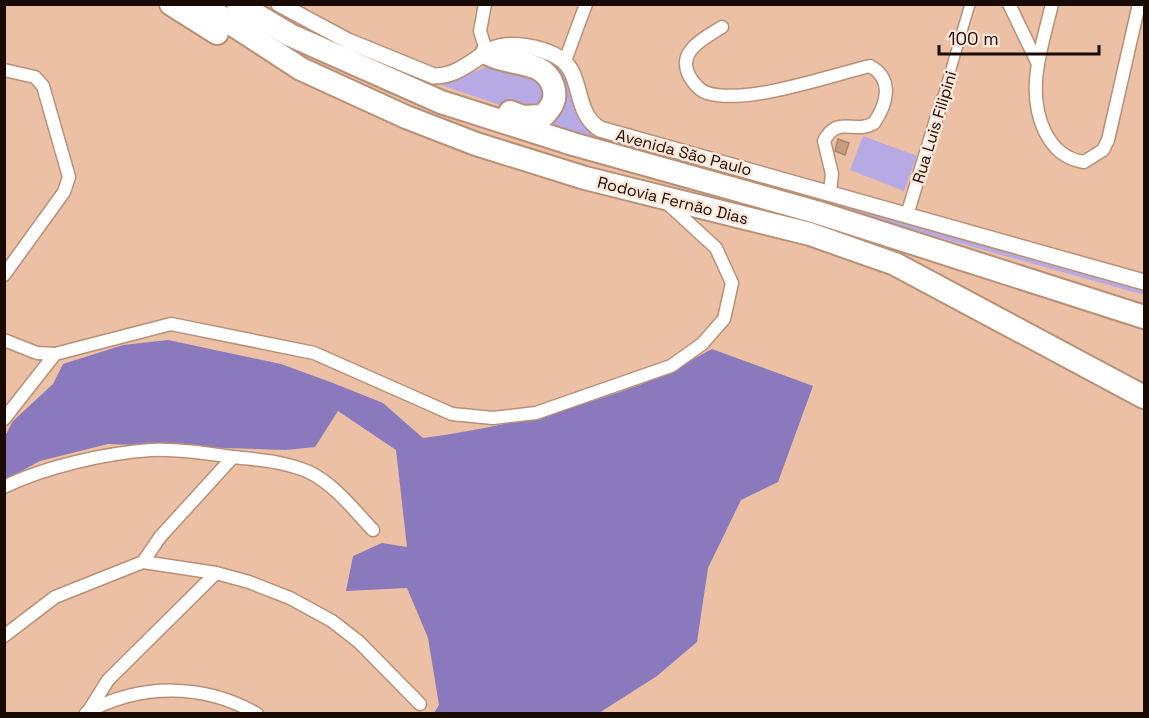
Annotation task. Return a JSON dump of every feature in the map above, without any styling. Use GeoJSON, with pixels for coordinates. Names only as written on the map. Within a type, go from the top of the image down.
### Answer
{"type":"FeatureCollection","features":[{"type":"Feature","properties":{"kind":"highway"},"geometry":{"type":"LineString","coordinates":[[171,4],[248,49],[278,64],[301,69]]}},
{"type":"Feature","properties":{"kind":"highway","name":"Rodovia Fernão Dias"},"geometry":{"type":"LineString","coordinates":[[201,4],[301,69],[406,117],[501,153],[661,198],[810,234],[896,264],[1144,397]]}},
{"type":"Feature","properties":{"kind":"highway","name":"Rodovia Fernão Dias"},"geometry":{"type":"LineString","coordinates":[[238,4],[290,35],[441,102],[573,144],[816,212],[1140,313]]}},
{"type":"Feature","properties":{"kind":"highway"},"geometry":{"type":"LineString","coordinates":[[290,35],[304,31],[524,117],[543,116],[552,107],[554,89],[544,73],[533,66],[487,53]]}},
{"type":"Feature","properties":{"kind":"street"},"geometry":{"type":"LineString","coordinates":[[279,4],[348,41],[434,76],[447,75],[504,46],[524,47],[553,54],[565,61],[586,4]]}},
{"type":"Feature","properties":{"kind":"street"},"geometry":{"type":"LineString","coordinates":[[485,4],[480,31],[487,53]]}},
{"type":"Feature","properties":{"kind":"street","name":"Rua Luis Filipini"},"geometry":{"type":"LineString","coordinates":[[907,215],[970,4]]}},
{"type":"Feature","properties":{"kind":"street"},"geometry":{"type":"LineString","coordinates":[[1009,4],[1038,64]]}},
{"type":"Feature","properties":{"kind":"street"},"geometry":{"type":"LineString","coordinates":[[1052,4],[1038,64],[1035,104],[1048,138],[1069,159],[1084,162],[1094,158],[1108,140],[1139,4]]}},
{"type":"Feature","properties":{"kind":"street"},"geometry":{"type":"LineString","coordinates":[[722,27],[692,47],[685,65],[689,78],[705,93],[740,97],[870,66],[884,78],[888,91],[874,123],[865,127],[839,126],[829,131],[824,141],[832,174],[830,192]]}},
{"type":"Feature","properties":{"kind":"street","name":"Avenida São Paulo"},"geometry":{"type":"LineString","coordinates":[[565,61],[573,71],[584,113],[600,129],[1144,282]]}},
{"type":"Feature","properties":{"kind":"street"},"geometry":{"type":"LineString","coordinates":[[4,70],[35,77],[44,86],[69,177],[64,192],[4,275]]}},
{"type":"Feature","properties":{"kind":"street"},"geometry":{"type":"LineString","coordinates":[[4,340],[36,353],[55,354],[171,324],[314,353],[452,414],[493,418],[536,413],[671,366],[702,344],[724,319],[732,282],[716,248],[661,198]]}},
{"type":"Feature","properties":{"kind":"street"},"geometry":{"type":"LineString","coordinates":[[4,420],[55,354]]}},
{"type":"Feature","properties":{"kind":"street"},"geometry":{"type":"LineString","coordinates":[[4,487],[32,475],[64,466],[150,450],[201,451],[233,457],[268,459],[310,472],[328,485],[373,530]]}},
{"type":"Feature","properties":{"kind":"street"},"geometry":{"type":"LineString","coordinates":[[143,562],[160,537],[233,457]]}},
{"type":"Feature","properties":{"kind":"street"},"geometry":{"type":"LineString","coordinates":[[4,636],[56,597],[143,562],[216,573],[249,582],[290,598],[332,621],[359,642],[420,704]]}},
{"type":"Feature","properties":{"kind":"street"},"geometry":{"type":"LineString","coordinates":[[87,712],[108,680],[216,573]]}},
{"type":"Feature","properties":{"kind":"street"},"geometry":{"type":"LineString","coordinates":[[87,712],[136,693],[163,691],[200,692],[232,699],[257,714]]}},
{"type":"Feature","properties":{"kind":"shaded area"},"geometry":{"type":"Polygon","coordinates":[[[523,52],[550,61],[565,72],[580,116],[591,131],[1144,287],[1144,295],[542,126],[561,99],[523,52]]]}},
{"type":"Feature","properties":{"kind":"shaded area"},"geometry":{"type":"Polygon","coordinates":[[[489,66],[541,77],[545,106],[523,113],[441,85],[489,66]]]}},
{"type":"Feature","properties":{"kind":"shaded area"},"geometry":{"type":"Polygon","coordinates":[[[863,136],[917,156],[904,191],[850,170],[863,136]]]}},
{"type":"Feature","properties":{"kind":"shaded area"},"geometry":{"type":"Polygon","coordinates":[[[168,340],[281,364],[333,383],[383,403],[423,438],[482,429],[570,408],[655,379],[712,349],[813,386],[778,482],[741,500],[708,568],[697,642],[657,676],[599,713],[434,713],[439,705],[428,638],[407,588],[346,591],[353,556],[382,543],[407,547],[396,450],[338,411],[315,447],[286,450],[108,444],[40,461],[5,480],[5,436],[13,421],[53,384],[63,364],[123,345],[168,340]]]}},
{"type":"Feature","properties":{"kind":"building"},"geometry":{"type":"Polygon","coordinates":[[[838,139],[849,143],[845,155],[835,151],[838,139]]]}}]}
